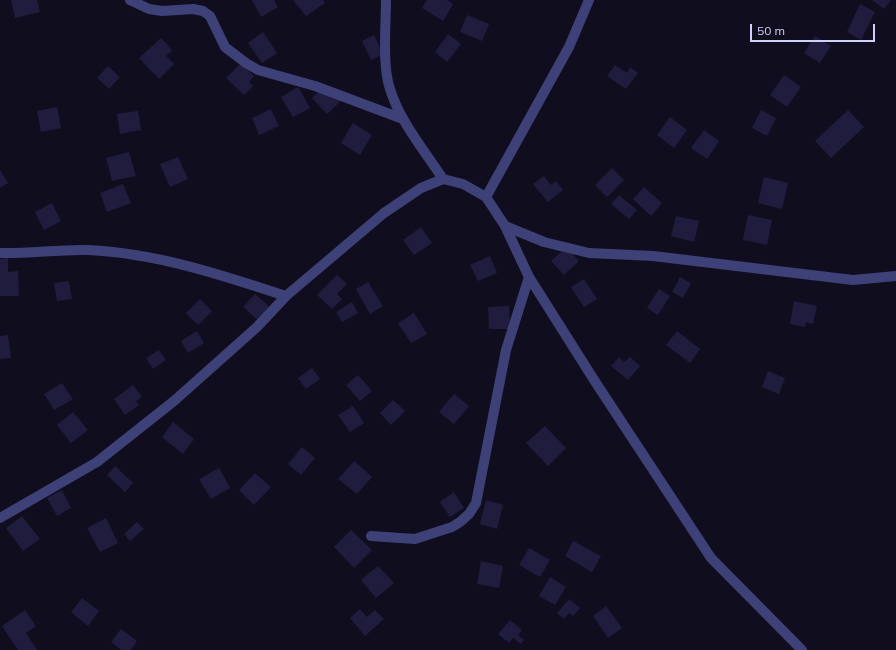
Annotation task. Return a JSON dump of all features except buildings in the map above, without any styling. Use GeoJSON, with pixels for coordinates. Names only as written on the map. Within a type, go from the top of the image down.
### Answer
{"type":"FeatureCollection","features":[{"type":"Feature","properties":{"kind":"street"},"geometry":{"type":"LineString","coordinates":[[130,0],[149,9],[162,11],[193,9],[203,11],[210,16],[225,47],[258,70],[315,86],[403,119]]}},
{"type":"Feature","properties":{"kind":"street"},"geometry":{"type":"LineString","coordinates":[[386,0],[386,71],[390,89],[403,119],[443,179]]}},
{"type":"Feature","properties":{"kind":"street"},"geometry":{"type":"LineString","coordinates":[[486,197],[569,46],[589,0]]}},
{"type":"Feature","properties":{"kind":"street"},"geometry":{"type":"LineString","coordinates":[[0,518],[90,466],[109,452],[174,401],[209,371],[257,327],[286,296],[384,213],[421,188],[443,179],[463,184],[486,197],[505,226],[529,277],[596,383],[711,558],[802,650]]}},
{"type":"Feature","properties":{"kind":"street"},"geometry":{"type":"LineString","coordinates":[[505,226],[544,242],[590,253],[653,256],[853,280],[896,276]]}},
{"type":"Feature","properties":{"kind":"street"},"geometry":{"type":"LineString","coordinates":[[0,253],[88,250],[137,256],[171,262],[223,275],[286,296]]}},
{"type":"Feature","properties":{"kind":"street"},"geometry":{"type":"LineString","coordinates":[[371,536],[415,539],[452,528],[469,514],[476,503],[506,350],[529,277]]}}]}
